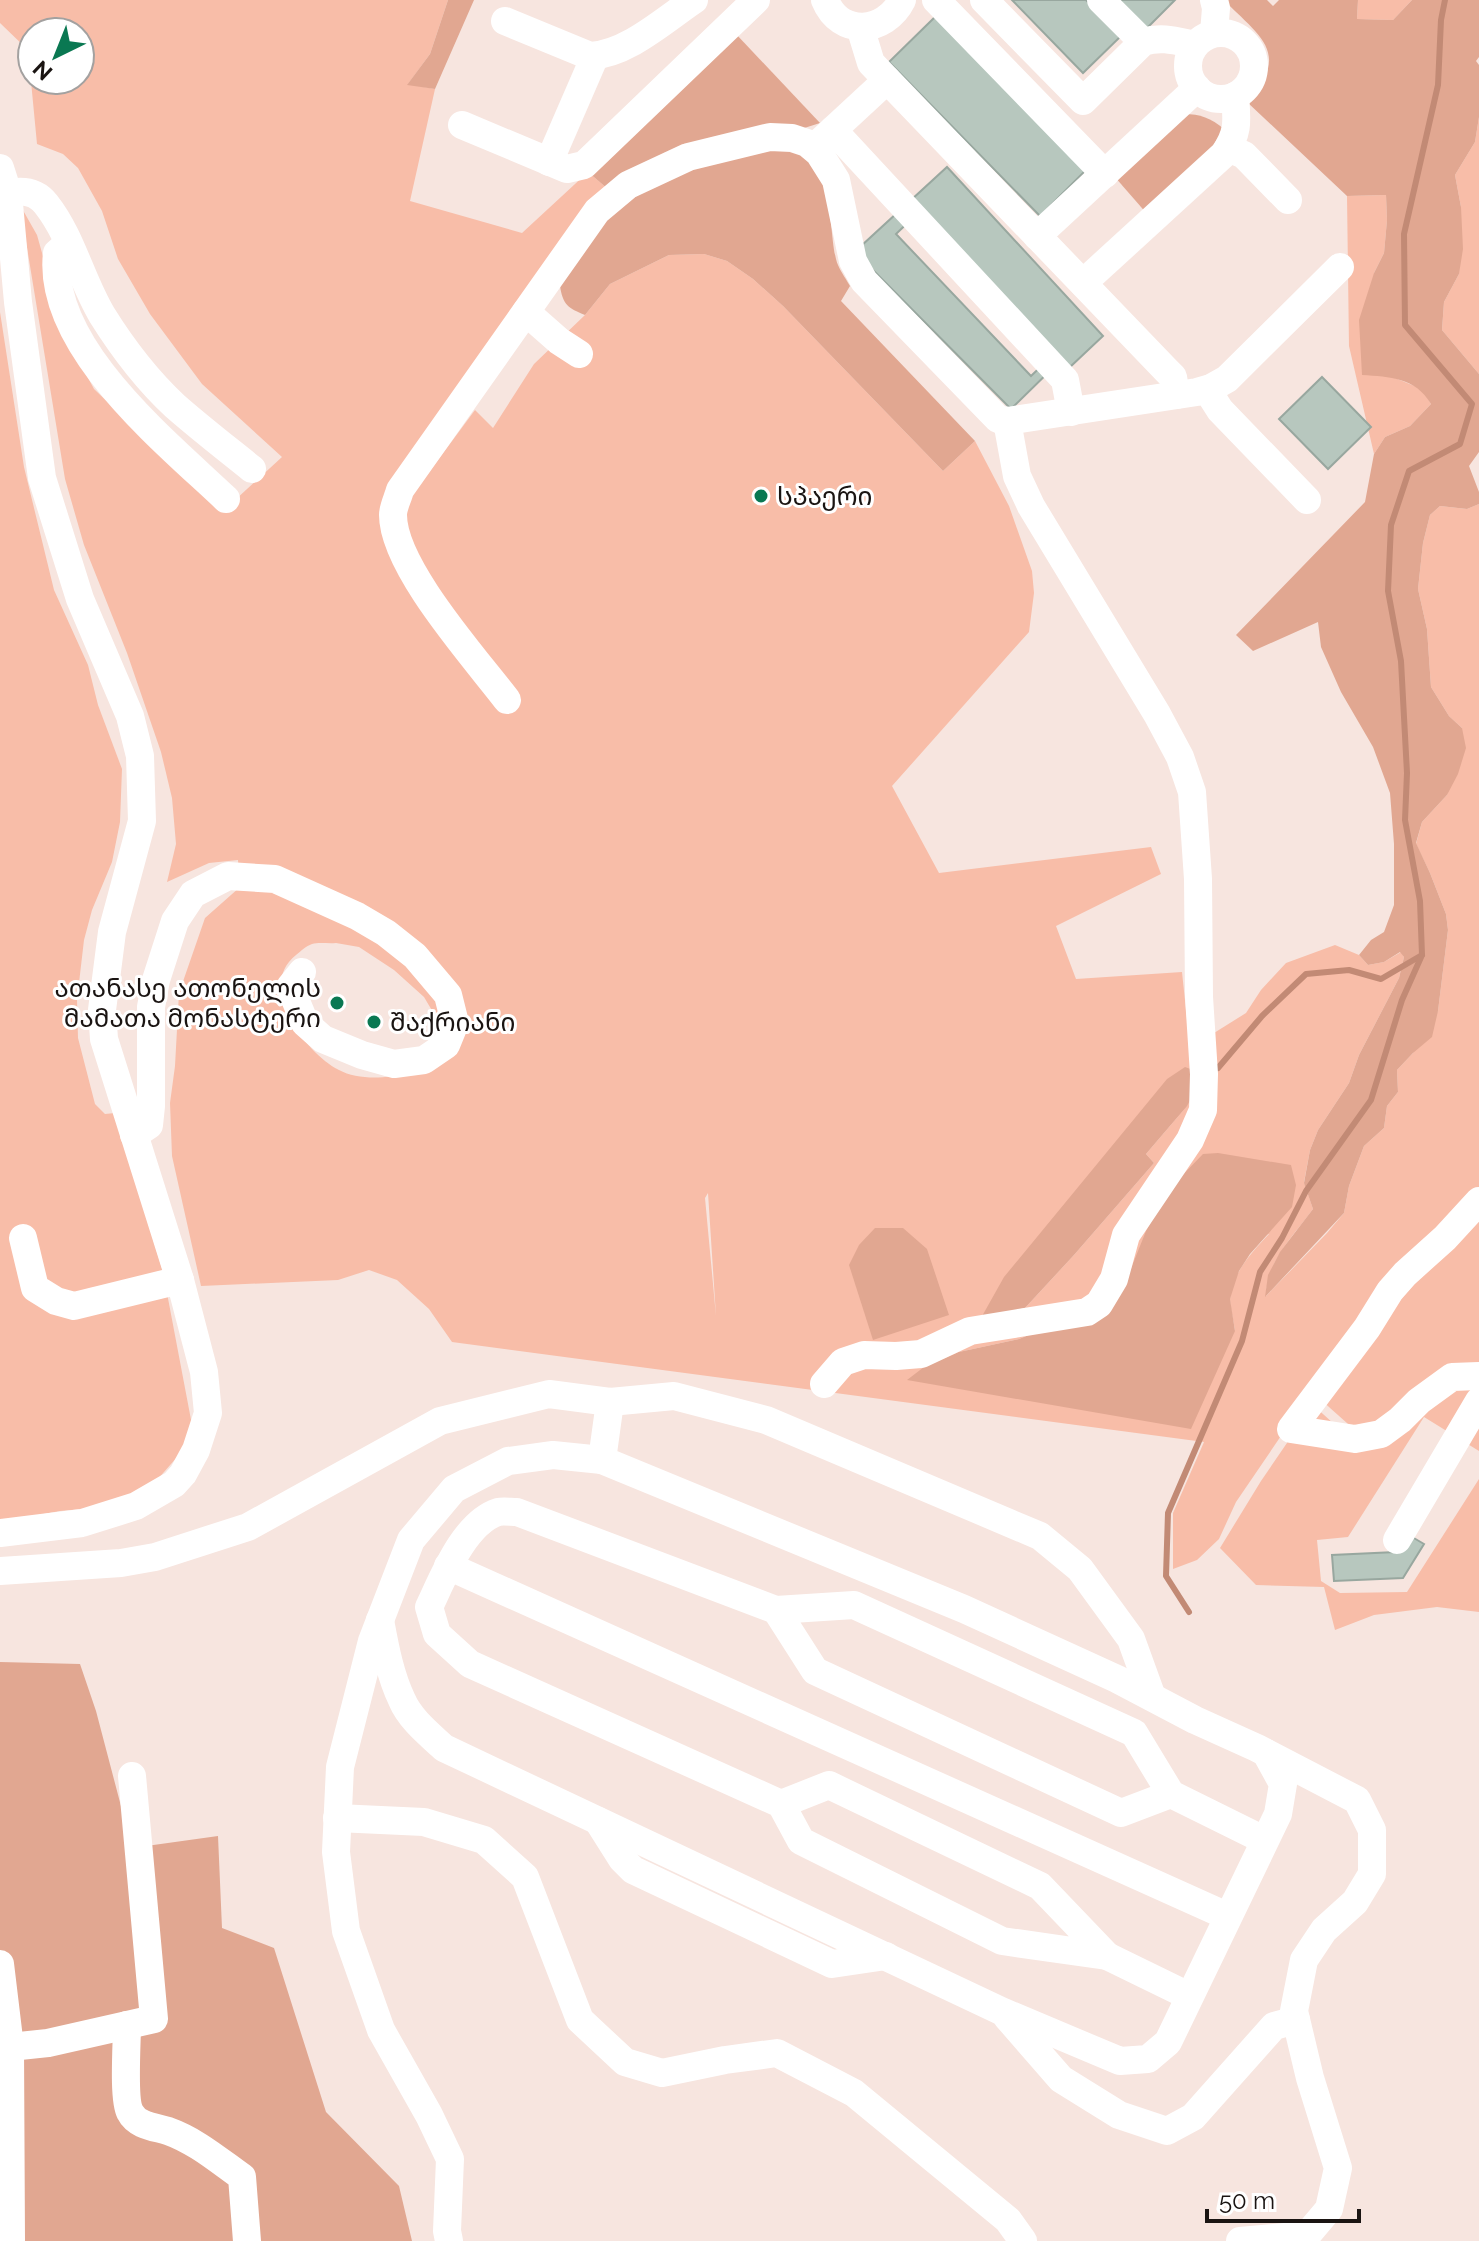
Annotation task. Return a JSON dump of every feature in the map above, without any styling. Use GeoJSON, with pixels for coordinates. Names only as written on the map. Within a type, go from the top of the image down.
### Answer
{"type":"FeatureCollection","features":[{"type":"Feature","properties":{"kind":"street"},"geometry":{"type":"LineString","coordinates":[[505,21],[590,56],[604,55],[620,50],[694,0]]}},
{"type":"Feature","properties":{"kind":"street"},"geometry":{"type":"LineString","coordinates":[[825,0],[835,16],[847,24],[860,27],[874,26],[887,20],[902,0]]}},
{"type":"Feature","properties":{"kind":"street"},"geometry":{"type":"LineString","coordinates":[[936,0],[1105,174]]}},
{"type":"Feature","properties":{"kind":"street"},"geometry":{"type":"LineString","coordinates":[[984,0],[1083,101],[1143,42],[1166,38],[1205,39],[1226,33],[1237,36],[1252,52],[1254,73],[1250,83],[1235,96],[1214,98],[1197,88],[1190,78],[1190,55],[1205,39],[1214,0]]}},
{"type":"Feature","properties":{"kind":"street"},"geometry":{"type":"LineString","coordinates":[[1101,0],[1143,42]]}},
{"type":"Feature","properties":{"kind":"street"},"geometry":{"type":"LineString","coordinates":[[462,125],[567,169],[584,165],[752,1]]}},
{"type":"Feature","properties":{"kind":"street"},"geometry":{"type":"LineString","coordinates":[[860,27],[871,63],[1173,377],[1176,395]]}},
{"type":"Feature","properties":{"kind":"street"},"geometry":{"type":"LineString","coordinates":[[549,162],[595,56]]}},
{"type":"Feature","properties":{"kind":"street"},"geometry":{"type":"LineString","coordinates":[[507,700],[417,581],[399,542],[393,514],[400,490],[597,211],[628,185],[688,157],[770,137],[792,138],[807,143],[823,139],[887,80]]}},
{"type":"Feature","properties":{"kind":"street"},"geometry":{"type":"LineString","coordinates":[[1037,236],[1197,88]]}},
{"type":"Feature","properties":{"kind":"street"},"geometry":{"type":"LineString","coordinates":[[1083,283],[1224,154],[1237,128],[1235,96]]}},
{"type":"Feature","properties":{"kind":"street"},"geometry":{"type":"LineString","coordinates":[[823,139],[1065,380],[1071,412]]}},
{"type":"Feature","properties":{"kind":"street"},"geometry":{"type":"LineString","coordinates":[[823,139],[819,153],[836,180],[853,261],[864,281],[998,419],[1007,421],[1071,412],[1211,388],[1227,379],[1340,267]]}},
{"type":"Feature","properties":{"kind":"street"},"geometry":{"type":"LineString","coordinates":[[1228,148],[1244,155],[1288,200]]}},
{"type":"Feature","properties":{"kind":"street"},"geometry":{"type":"LineString","coordinates":[[4,180],[36,194],[46,204],[101,313],[138,365],[174,405],[252,469]]}},
{"type":"Feature","properties":{"kind":"street"},"geometry":{"type":"LineString","coordinates":[[0,1533],[82,1523],[136,1506],[174,1484],[183,1474],[196,1450],[208,1413],[204,1372],[180,1280],[104,1039],[102,1010],[112,932],[142,821],[140,756],[130,716],[80,599],[42,478],[4,180]]}},
{"type":"Feature","properties":{"kind":"street"},"geometry":{"type":"LineString","coordinates":[[68,243],[57,253],[55,267],[71,326],[121,398],[226,499]]}},
{"type":"Feature","properties":{"kind":"street"},"geometry":{"type":"LineString","coordinates":[[526,312],[579,354]]}},
{"type":"Feature","properties":{"kind":"street"},"geometry":{"type":"LineString","coordinates":[[1211,388],[1220,410],[1307,500]]}},
{"type":"Feature","properties":{"kind":"street"},"geometry":{"type":"LineString","coordinates":[[824,1384],[843,1362],[864,1355],[921,1354],[970,1331],[1087,1312],[1099,1304],[1114,1279],[1126,1235],[1190,1140],[1203,1110],[1198,879],[1192,792],[1180,757],[1157,714],[1031,506],[1017,476],[1007,421]]}},
{"type":"Feature","properties":{"kind":"street"},"geometry":{"type":"LineString","coordinates":[[134,1135],[149,1125],[151,1007],[156,980],[175,921],[193,894],[228,876],[275,879],[357,916],[386,933],[415,956],[448,995],[455,1023],[446,1045],[424,1060],[394,1064],[323,1039],[305,1023],[290,987],[302,972]]}},
{"type":"Feature","properties":{"kind":"street"},"geometry":{"type":"LineString","coordinates":[[1479,1201],[1390,1291],[1367,1328],[1291,1429],[1355,1439],[1381,1434],[1452,1377],[1479,1376]]}},
{"type":"Feature","properties":{"kind":"street"},"geometry":{"type":"LineString","coordinates":[[23,1238],[35,1288],[65,1304],[74,1306],[180,1280]]}},
{"type":"Feature","properties":{"kind":"street"},"geometry":{"type":"LineString","coordinates":[[0,1571],[121,1563],[155,1557],[248,1527],[440,1421],[549,1394],[610,1402],[674,1396],[766,1420],[1040,1536],[1080,1569],[1131,1639],[1152,1697]]}},
{"type":"Feature","properties":{"kind":"street"},"geometry":{"type":"LineString","coordinates":[[1397,1540],[1479,1401]]}},
{"type":"Feature","properties":{"kind":"street"},"geometry":{"type":"LineString","coordinates":[[602,1460],[610,1402]]}},
{"type":"Feature","properties":{"kind":"street"},"geometry":{"type":"LineString","coordinates":[[449,2241],[450,2159],[381,2030],[346,1931],[336,1852],[340,1767],[372,1641],[411,1540],[454,1489],[508,1461],[553,1455],[602,1460],[964,1609],[1117,1679],[1357,1800],[1372,1830],[1372,1874],[1355,1902],[1324,1930],[1304,1960],[1294,2011],[1310,2078],[1338,2168],[1329,2209],[1307,2235],[1240,2241]]}},
{"type":"Feature","properties":{"kind":"street"},"geometry":{"type":"LineString","coordinates":[[1189,1996],[1107,1956],[1002,1941],[801,1841],[781,1804],[470,1664],[437,1634],[429,1607],[448,1566],[475,1526],[498,1512],[517,1512],[776,1610],[854,1605],[1134,1733],[1171,1794],[1264,1840]]}},
{"type":"Feature","properties":{"kind":"street"},"geometry":{"type":"LineString","coordinates":[[448,1566],[1227,1916]]}},
{"type":"Feature","properties":{"kind":"street"},"geometry":{"type":"LineString","coordinates":[[776,1610],[815,1671],[1121,1813],[1171,1794]]}},
{"type":"Feature","properties":{"kind":"street"},"geometry":{"type":"LineString","coordinates":[[380,1620],[387,1656],[402,1702],[421,1727],[444,1748],[1001,2011],[1120,2061],[1148,2059],[1168,2042],[1278,1814],[1283,1784],[1266,1753]]}},
{"type":"Feature","properties":{"kind":"street"},"geometry":{"type":"LineString","coordinates":[[10,2047],[48,2043],[154,2019],[132,1776]]}},
{"type":"Feature","properties":{"kind":"street"},"geometry":{"type":"LineString","coordinates":[[781,1804],[829,1785],[1040,1886],[1107,1956]]}},
{"type":"Feature","properties":{"kind":"street"},"geometry":{"type":"LineString","coordinates":[[337,1818],[424,1822],[484,1840],[525,1877],[580,2020],[625,2062],[662,2073],[777,2053],[854,2093],[1008,2220],[1023,2241]]}},
{"type":"Feature","properties":{"kind":"street"},"geometry":{"type":"LineString","coordinates":[[0,1964],[10,2047],[5,2081],[11,2241]]}},
{"type":"Feature","properties":{"kind":"street"},"geometry":{"type":"LineString","coordinates":[[1001,2011],[1061,2079],[1119,2115],[1167,2131],[1193,2117],[1274,2026],[1296,2020]]}},
{"type":"Feature","properties":{"kind":"street"},"geometry":{"type":"LineString","coordinates":[[127,2025],[127,2095],[130,2112],[143,2124],[195,2143],[242,2177],[247,2241]]}},
{"type":"Feature","properties":{"kind":"shaded area"},"geometry":{"type":"Polygon","coordinates":[[[0,0],[448,0],[430,54],[408,84],[435,89],[410,201],[522,233],[588,172],[609,190],[412,495],[475,410],[493,428],[534,364],[585,315],[610,284],[669,255],[704,254],[727,261],[753,279],[943,471],[975,441],[1009,506],[1032,571],[1034,593],[1029,632],[892,786],[939,873],[1151,847],[1161,874],[1056,926],[1076,979],[1182,972],[1190,1048],[1246,1013],[1261,990],[1286,963],[1335,945],[1359,955],[1368,965],[1384,962],[1401,952],[1404,957],[1399,978],[1359,1055],[1349,1083],[1318,1130],[1310,1150],[1304,1182],[1313,1209],[1276,1260],[1267,1283],[1266,1296],[1344,1213],[1349,1186],[1364,1146],[1384,1128],[1387,1106],[1398,1092],[1397,1070],[1413,1053],[1438,1011],[1448,930],[1446,914],[1416,844],[1422,822],[1447,795],[1462,728],[1449,716],[1431,687],[1427,629],[1418,589],[1423,543],[1430,515],[1440,506],[1467,509],[1479,504],[1479,1196],[1300,1408],[1236,1502],[1219,1539],[1197,1560],[1173,1569],[1173,1513],[1204,1442],[452,1342],[429,1309],[397,1280],[369,1270],[338,1280],[201,1286],[172,1156],[170,1103],[179,993],[205,918],[240,887],[238,860],[209,863],[167,882],[176,844],[172,798],[161,752],[127,653],[84,545],[65,479],[20,205],[37,235],[65,335],[94,389],[222,512],[282,457],[202,384],[150,314],[118,259],[102,211],[78,168],[63,154],[37,144],[32,96],[96,96],[96,16],[16,16],[16,38],[0,23],[0,0]],[[315,943],[304,949],[285,968],[281,984],[283,1001],[290,1018],[312,1049],[339,1070],[363,1077],[398,1075],[433,1059],[440,1024],[424,997],[394,970],[359,947],[315,943]],[[1187,1106],[1000,1316],[1025,1308],[1074,1255],[1154,1163],[1146,1154],[1187,1106]],[[708,1193],[705,1198],[716,1316],[708,1193]],[[1269,1234],[1130,1271],[1038,1331],[1019,1339],[959,1352],[1235,1331],[1230,1299],[1235,1280],[1269,1234]]]}},
{"type":"Feature","properties":{"kind":"shaded area"},"geometry":{"type":"Polygon","coordinates":[[[448,0],[474,0],[435,89],[407,85],[430,54],[448,0]]]}},
{"type":"Feature","properties":{"kind":"shaded area"},"geometry":{"type":"Polygon","coordinates":[[[1224,0],[1267,0],[1273,6],[1279,0],[1358,0],[1357,19],[1393,20],[1412,0],[1479,0],[1479,57],[1476,61],[1479,65],[1479,117],[1475,142],[1455,175],[1461,207],[1463,249],[1459,274],[1444,302],[1442,330],[1479,374],[1479,452],[1469,466],[1479,492],[1479,504],[1467,509],[1440,506],[1430,515],[1423,543],[1418,589],[1427,629],[1431,687],[1449,716],[1462,728],[1466,748],[1447,795],[1422,822],[1416,843],[1446,914],[1448,930],[1438,1011],[1432,1037],[1397,1070],[1398,1092],[1387,1106],[1384,1128],[1364,1146],[1349,1186],[1344,1213],[1265,1297],[1268,1275],[1280,1252],[1313,1209],[1304,1183],[1310,1150],[1318,1130],[1349,1083],[1359,1055],[1399,978],[1404,957],[1400,952],[1384,962],[1368,965],[1359,955],[1371,940],[1384,932],[1394,905],[1390,793],[1373,747],[1341,692],[1321,647],[1318,622],[1253,651],[1236,635],[1365,502],[1374,454],[1385,437],[1410,426],[1431,404],[1410,383],[1362,375],[1359,320],[1384,253],[1386,195],[1347,196],[1247,102],[1267,71],[1269,58],[1259,36],[1224,0]]]}},
{"type":"Feature","properties":{"kind":"shaded area"},"geometry":{"type":"Polygon","coordinates":[[[1358,0],[1412,0],[1393,20],[1357,19],[1358,0]]]}},
{"type":"Feature","properties":{"kind":"shaded area"},"geometry":{"type":"Polygon","coordinates":[[[736,34],[820,123],[609,190],[588,172],[736,34]]]}},
{"type":"Feature","properties":{"kind":"shaded area"},"geometry":{"type":"Polygon","coordinates":[[[1184,114],[1215,122],[1224,129],[1223,139],[1148,215],[1114,176],[1184,114]]]}},
{"type":"Feature","properties":{"kind":"shaded area"},"geometry":{"type":"Polygon","coordinates":[[[1479,117],[1479,374],[1442,330],[1444,302],[1459,274],[1461,207],[1455,175],[1475,142],[1479,117]]]}},
{"type":"Feature","properties":{"kind":"shaded area"},"geometry":{"type":"Polygon","coordinates":[[[751,147],[794,148],[817,167],[827,196],[836,259],[850,286],[841,301],[975,441],[943,471],[783,306],[727,261],[704,254],[669,255],[610,284],[585,315],[565,302],[560,286],[590,238],[618,209],[672,178],[751,147]]]}},
{"type":"Feature","properties":{"kind":"shaded area"},"geometry":{"type":"Polygon","coordinates":[[[1386,195],[1384,253],[1374,273],[1395,378],[1422,389],[1431,404],[1410,426],[1385,437],[1374,454],[1349,346],[1347,196],[1386,195]]]}},
{"type":"Feature","properties":{"kind":"shaded area"},"geometry":{"type":"Polygon","coordinates":[[[0,312],[24,467],[54,590],[88,665],[98,705],[122,769],[120,822],[112,862],[92,910],[84,940],[77,1000],[78,1038],[95,1104],[105,1114],[115,1113],[163,1272],[192,1425],[185,1448],[150,1488],[93,1508],[0,1522],[0,312]]]}},
{"type":"Feature","properties":{"kind":"shaded area"},"geometry":{"type":"Polygon","coordinates":[[[1185,1067],[1204,1074],[1187,1106],[1146,1154],[1154,1163],[1025,1308],[981,1318],[1004,1277],[1167,1079],[1185,1067]]]}},
{"type":"Feature","properties":{"kind":"shaded area"},"geometry":{"type":"Polygon","coordinates":[[[1218,1153],[1291,1165],[1296,1185],[1292,1207],[1239,1271],[1230,1299],[1235,1331],[1191,1429],[907,1380],[924,1367],[959,1352],[1019,1339],[1038,1331],[1130,1271],[1146,1231],[1169,1189],[1203,1154],[1218,1153]]]}},
{"type":"Feature","properties":{"kind":"shaded area"},"geometry":{"type":"Polygon","coordinates":[[[1479,1211],[1479,1367],[1392,1419],[1357,1432],[1320,1399],[1348,1359],[1479,1211]]]}},
{"type":"Feature","properties":{"kind":"shaded area"},"geometry":{"type":"Polygon","coordinates":[[[875,1228],[903,1228],[927,1249],[949,1315],[873,1340],[849,1265],[859,1245],[875,1228]]]}},
{"type":"Feature","properties":{"kind":"shaded area"},"geometry":{"type":"Polygon","coordinates":[[[1479,1379],[1479,1451],[1424,1417],[1348,1537],[1317,1540],[1321,1581],[1340,1593],[1407,1592],[1479,1479],[1479,1612],[1437,1607],[1374,1615],[1335,1630],[1324,1587],[1256,1585],[1220,1548],[1313,1405],[1354,1442],[1418,1406],[1479,1379]]]}},
{"type":"Feature","properties":{"kind":"shaded area"},"geometry":{"type":"Polygon","coordinates":[[[0,1662],[80,1664],[96,1711],[132,1848],[218,1836],[222,1928],[274,1948],[326,2112],[399,2186],[412,2241],[11,2241],[0,2000],[0,1662]]]}},
{"type":"Feature","properties":{"kind":"building"},"geometry":{"type":"Polygon","coordinates":[[[1012,0],[1086,0],[1121,36],[1083,73],[1012,0]]]}},
{"type":"Feature","properties":{"kind":"building"},"geometry":{"type":"Polygon","coordinates":[[[1122,0],[1175,0],[1144,31],[1118,5],[1122,0]]]}},
{"type":"Feature","properties":{"kind":"building"},"geometry":{"type":"Polygon","coordinates":[[[936,16],[1086,170],[1040,216],[889,62],[936,16]]]}},
{"type":"Feature","properties":{"kind":"building"},"geometry":{"type":"Polygon","coordinates":[[[947,167],[1103,336],[1070,367],[1062,359],[1011,409],[861,258],[860,247],[947,167]],[[920,211],[896,234],[1031,376],[1055,353],[920,211]]]}},
{"type":"Feature","properties":{"kind":"building"},"geometry":{"type":"Polygon","coordinates":[[[1322,377],[1371,427],[1328,469],[1279,419],[1322,377]]]}},
{"type":"Feature","properties":{"kind":"building"},"geometry":{"type":"Polygon","coordinates":[[[1407,1534],[1424,1544],[1403,1578],[1334,1581],[1332,1555],[1396,1552],[1407,1534]]]}},
{"type":"Feature","properties":{"kind":"waterway"},"geometry":{"type":"LineString","coordinates":[[1189,1612],[1166,1576],[1168,1513],[1242,1341],[1260,1272],[1306,1191],[1371,1100],[1402,1000],[1422,955],[1420,901],[1405,820],[1407,773],[1401,661],[1388,591],[1391,525],[1409,471],[1460,444],[1472,404],[1405,325],[1404,234],[1438,85],[1445,0]]}},
{"type":"Feature","properties":{"kind":"waterway"},"geometry":{"type":"LineString","coordinates":[[1218,1068],[1262,1016],[1306,974],[1349,970],[1381,979],[1422,955]]}},
{"type":"Feature","properties":{"kind":"place","name":"სპაერი"},"geometry":{"type":"Point","coordinates":[761,496]}},
{"type":"Feature","properties":{"kind":"place","name":"ათანასე ათონელის მამათა მონასტერი"},"geometry":{"type":"Point","coordinates":[337,1003]}},
{"type":"Feature","properties":{"kind":"place","name":"შაქრიანი"},"geometry":{"type":"Point","coordinates":[374,1022]}}]}
